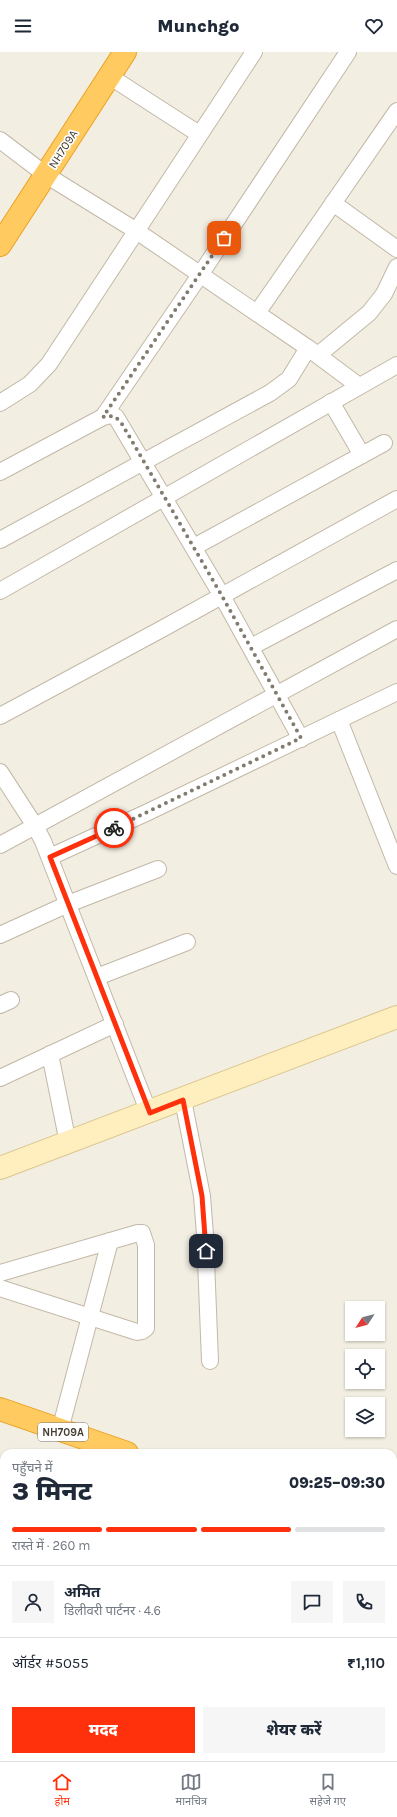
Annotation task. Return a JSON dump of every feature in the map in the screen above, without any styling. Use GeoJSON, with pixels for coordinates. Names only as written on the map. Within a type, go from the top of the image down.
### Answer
{"type":"FeatureCollection","features":[{"type":"Feature","properties":{"kind":"highway","name":"NH709A"},"geometry":{"type":"LineString","coordinates":[[0,245],[109,76],[121,53]]}},
{"type":"Feature","properties":{"kind":"highway","name":"NH709A"},"geometry":{"type":"LineString","coordinates":[[0,1409],[115,1449]]}},
{"type":"Feature","properties":{"kind":"main road"},"geometry":{"type":"LineString","coordinates":[[0,1168],[150,1113],[397,1017]]}},
{"type":"Feature","properties":{"kind":"street"},"geometry":{"type":"LineString","coordinates":[[0,403],[30,384],[49,364],[135,230],[254,52]]}},
{"type":"Feature","properties":{"kind":"street"},"geometry":{"type":"LineString","coordinates":[[103,417],[348,52]]}},
{"type":"Feature","properties":{"kind":"street"},"geometry":{"type":"LineString","coordinates":[[109,76],[199,134]]}},
{"type":"Feature","properties":{"kind":"street"},"geometry":{"type":"LineString","coordinates":[[257,313],[397,111]]}},
{"type":"Feature","properties":{"kind":"street"},"geometry":{"type":"LineString","coordinates":[[0,140],[46,175],[135,230],[313,351],[359,386]]}},
{"type":"Feature","properties":{"kind":"street"},"geometry":{"type":"LineString","coordinates":[[333,203],[397,248]]}},
{"type":"Feature","properties":{"kind":"street"},"geometry":{"type":"LineString","coordinates":[[0,540],[278,388],[292,375],[313,351],[369,313],[384,294],[397,267]]}},
{"type":"Feature","properties":{"kind":"street"},"geometry":{"type":"LineString","coordinates":[[0,591],[397,364]]}},
{"type":"Feature","properties":{"kind":"street"},"geometry":{"type":"LineString","coordinates":[[331,402],[362,455]]}},
{"type":"Feature","properties":{"kind":"street"},"geometry":{"type":"LineString","coordinates":[[0,472],[103,417],[111,415],[116,417],[194,547],[278,694],[301,738]]}},
{"type":"Feature","properties":{"kind":"street"},"geometry":{"type":"LineString","coordinates":[[194,547],[384,443]]}},
{"type":"Feature","properties":{"kind":"street"},"geometry":{"type":"LineString","coordinates":[[0,716],[397,499]]}},
{"type":"Feature","properties":{"kind":"street"},"geometry":{"type":"LineString","coordinates":[[251,648],[397,570]]}},
{"type":"Feature","properties":{"kind":"street"},"geometry":{"type":"LineString","coordinates":[[0,845],[397,629]]}},
{"type":"Feature","properties":{"kind":"street"},"geometry":{"type":"LineString","coordinates":[[50,857],[146,813],[397,692]]}},
{"type":"Feature","properties":{"kind":"street"},"geometry":{"type":"LineString","coordinates":[[339,720],[397,866]]}},
{"type":"Feature","properties":{"kind":"street"},"geometry":{"type":"LineString","coordinates":[[0,772],[35,826],[50,857],[150,1113]]}},
{"type":"Feature","properties":{"kind":"street"},"geometry":{"type":"LineString","coordinates":[[0,935],[68,904],[158,869]]}},
{"type":"Feature","properties":{"kind":"street"},"geometry":{"type":"LineString","coordinates":[[97,977],[187,942]]}},
{"type":"Feature","properties":{"kind":"street"},"geometry":{"type":"LineString","coordinates":[[0,1078],[115,1024]]}},
{"type":"Feature","properties":{"kind":"street"},"geometry":{"type":"LineString","coordinates":[[50,1054],[68,1143]]}},
{"type":"Feature","properties":{"kind":"street"},"geometry":{"type":"LineString","coordinates":[[183,1100],[202,1196],[210,1361]]}},
{"type":"Feature","properties":{"kind":"street"},"geometry":{"type":"LineString","coordinates":[[0,1273],[138,1232],[142,1233],[146,1245],[146,1328],[137,1332],[0,1288]]}},
{"type":"Feature","properties":{"kind":"street"},"geometry":{"type":"LineString","coordinates":[[60,1430],[110,1241]]}},
{"type":"Feature","properties":{"kind":"way so far"},"geometry":{"type":"LineString","coordinates":[[114,828],[301,738],[278,694],[122,424],[116,417],[111,415],[103,417],[224,238]]}},
{"type":"Feature","properties":{"kind":"route"},"geometry":{"type":"LineString","coordinates":[[114,828],[50,857],[150,1113],[183,1100],[202,1196],[206,1251]]}}]}
